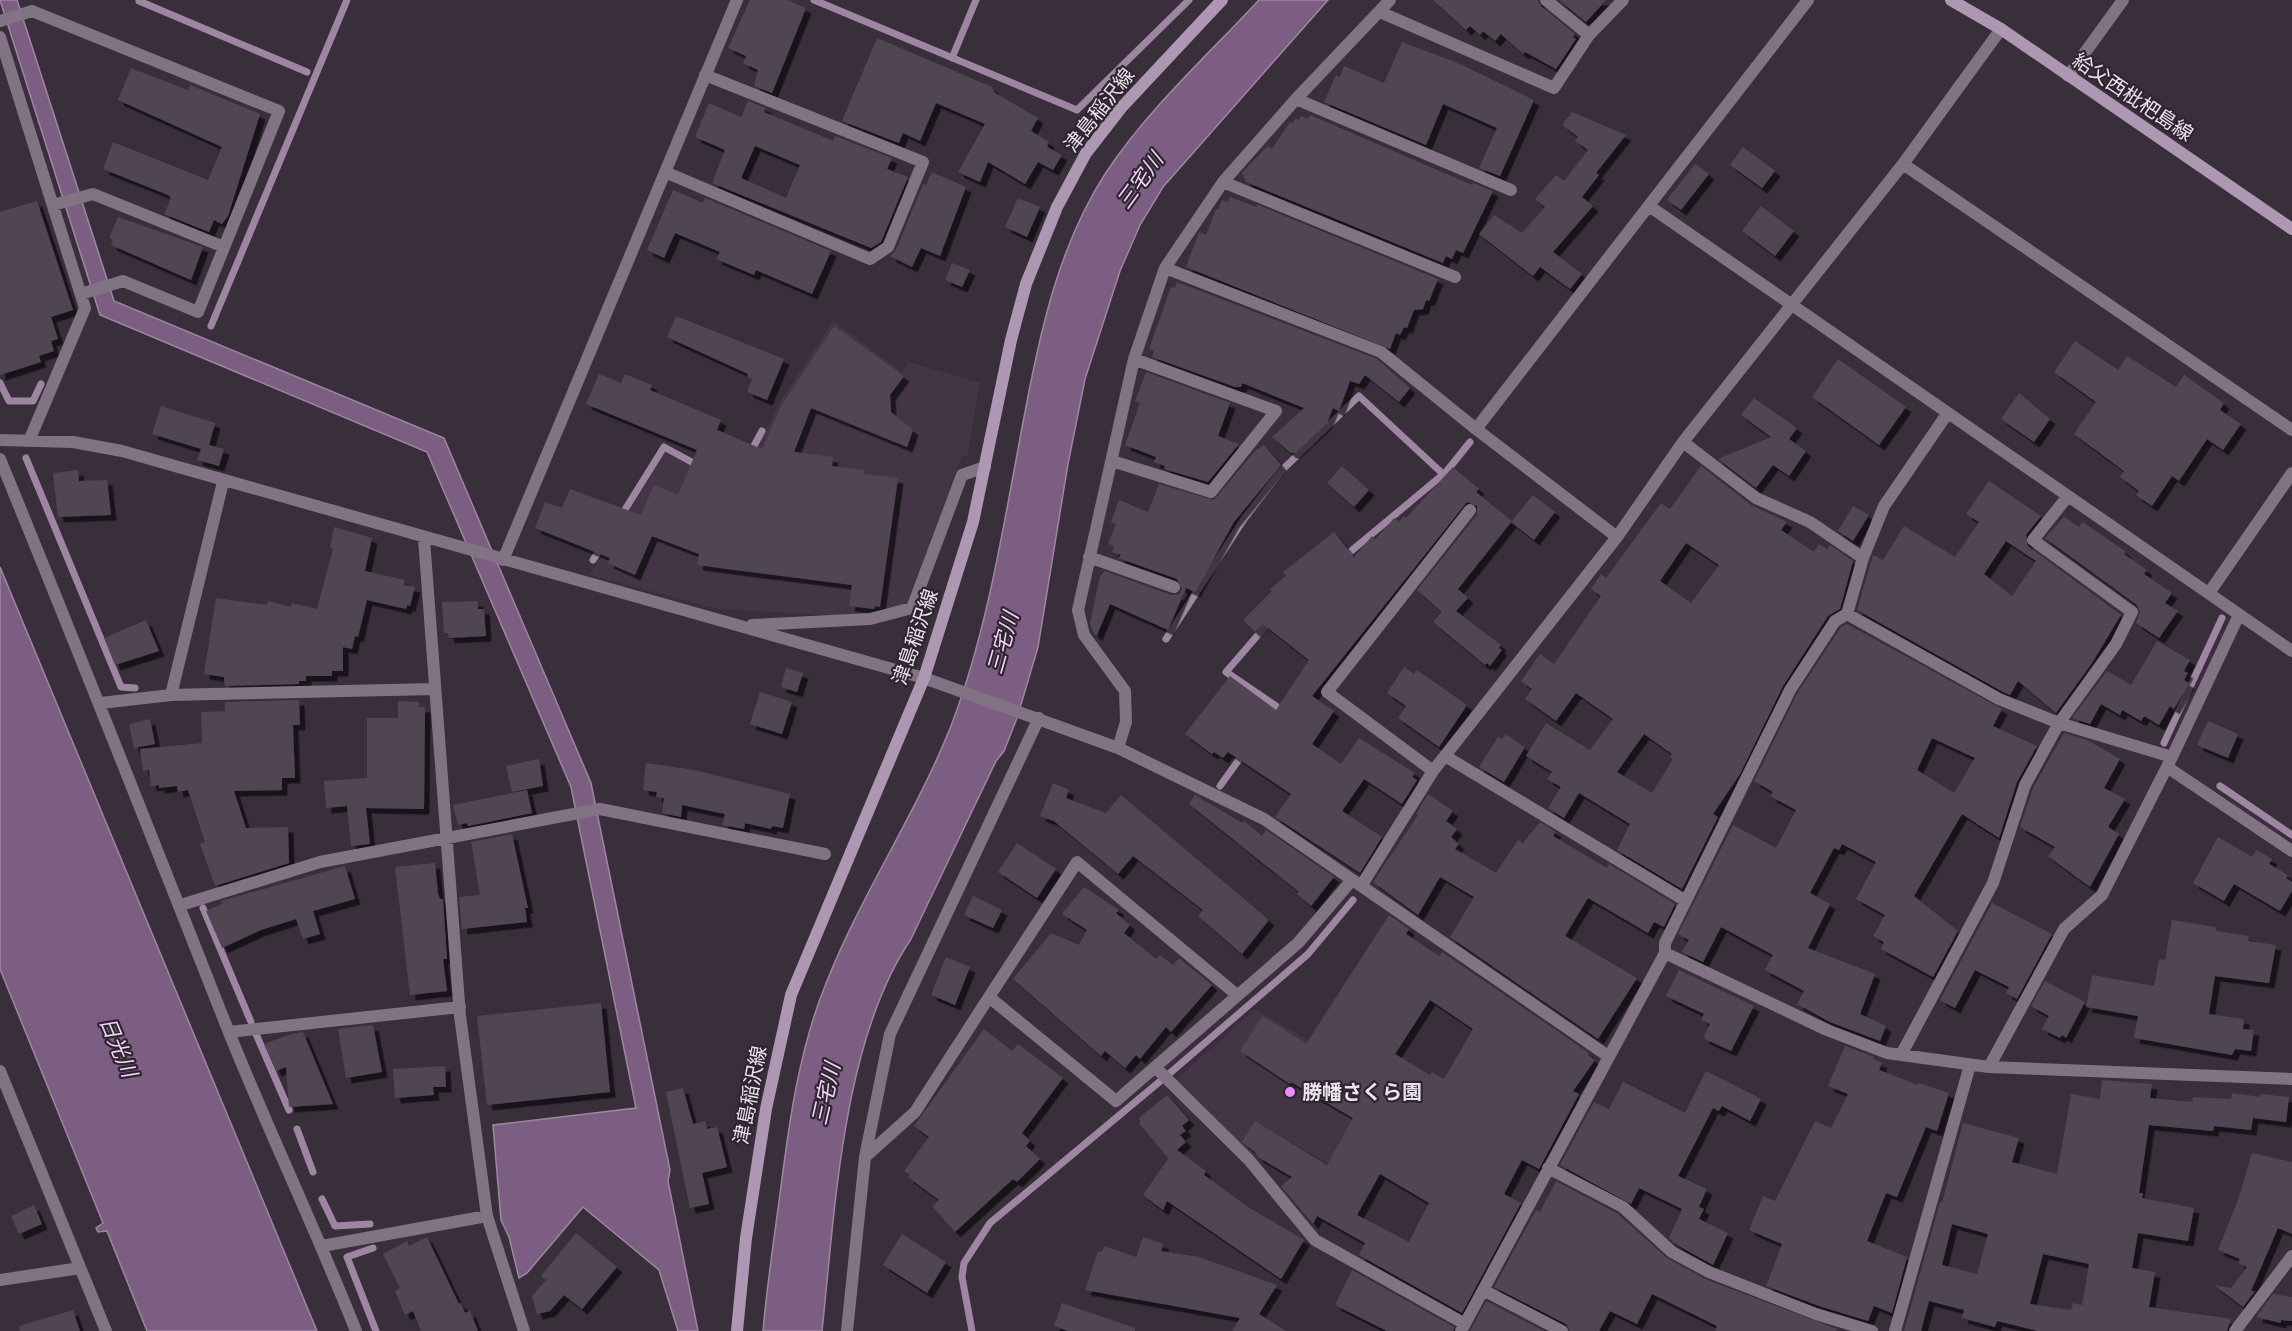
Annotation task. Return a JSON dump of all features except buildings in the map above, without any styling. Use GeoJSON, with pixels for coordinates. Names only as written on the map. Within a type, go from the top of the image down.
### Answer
{"type":"FeatureCollection","features":[{"type":"Feature","properties":{"kind":"main road","name":"津島稲沢線"},"geometry":{"type":"LineString","coordinates":[[737,1331],[746,1238],[766,1109],[791,995],[924,678],[974,522],[1011,340],[1023,295],[1057,207],[1086,153],[1121,108],[1222,0]]}},
{"type":"Feature","properties":{"kind":"main road","name":"給父西枇杷島線"},"geometry":{"type":"LineString","coordinates":[[1951,0],[2001,29],[2292,229]]}},
{"type":"Feature","properties":{"kind":"street"},"geometry":{"type":"LineString","coordinates":[[499,560],[736,0]]}},
{"type":"Feature","properties":{"kind":"street"},"geometry":{"type":"LineString","coordinates":[[1118,748],[1126,722],[1125,691],[1083,635],[1078,610],[1134,359],[1165,268],[1223,182],[1296,99],[1390,0]]}},
{"type":"Feature","properties":{"kind":"street"},"geometry":{"type":"LineString","coordinates":[[1546,0],[1589,35]]}},
{"type":"Feature","properties":{"kind":"street"},"geometry":{"type":"LineString","coordinates":[[1380,12],[1554,87],[1589,35],[1623,0]]}},
{"type":"Feature","properties":{"kind":"street"},"geometry":{"type":"LineString","coordinates":[[1476,429],[1808,0]]}},
{"type":"Feature","properties":{"kind":"street"},"geometry":{"type":"LineString","coordinates":[[2068,76],[2123,0]]}},
{"type":"Feature","properties":{"kind":"street"},"geometry":{"type":"LineString","coordinates":[[0,21],[32,10],[279,111],[198,312],[123,281],[85,293]]}},
{"type":"Feature","properties":{"kind":"street"},"geometry":{"type":"LineString","coordinates":[[989,997],[1116,1101],[1158,1070],[1237,995],[1298,943],[1357,883],[1433,771],[1617,537],[1683,442],[1903,164],[2001,29]]}},
{"type":"Feature","properties":{"kind":"street"},"geometry":{"type":"LineString","coordinates":[[0,37],[85,293],[86,308],[29,441]]}},
{"type":"Feature","properties":{"kind":"street"},"geometry":{"type":"LineString","coordinates":[[664,172],[870,259],[888,247],[922,162],[705,75]]}},
{"type":"Feature","properties":{"kind":"street"},"geometry":{"type":"LineString","coordinates":[[1296,99],[1511,190]]}},
{"type":"Feature","properties":{"kind":"street"},"geometry":{"type":"LineString","coordinates":[[1903,164],[2292,430]]}},
{"type":"Feature","properties":{"kind":"street"},"geometry":{"type":"LineString","coordinates":[[1223,182],[1455,277]]}},
{"type":"Feature","properties":{"kind":"street"},"geometry":{"type":"LineString","coordinates":[[57,204],[93,194],[224,247]]}},
{"type":"Feature","properties":{"kind":"street"},"geometry":{"type":"LineString","coordinates":[[1649,206],[2292,651]]}},
{"type":"Feature","properties":{"kind":"street"},"geometry":{"type":"LineString","coordinates":[[1165,268],[1381,352],[1476,429],[1617,537]]}},
{"type":"Feature","properties":{"kind":"street"},"geometry":{"type":"LineString","coordinates":[[1112,461],[1211,492],[1276,411],[1134,359]]}},
{"type":"Feature","properties":{"kind":"street"},"geometry":{"type":"LineString","coordinates":[[1158,1070],[1249,1160],[1315,1240],[1463,1327],[1665,953],[1665,943],[1790,690],[1835,621],[1847,614],[1863,558],[1884,506],[1947,414]]}},
{"type":"Feature","properties":{"kind":"street"},"geometry":{"type":"LineString","coordinates":[[0,440],[73,442],[122,451],[424,539],[924,678],[1118,748],[1264,819],[1608,1056]]}},
{"type":"Feature","properties":{"kind":"street"},"geometry":{"type":"LineString","coordinates":[[1683,442],[1756,498],[1810,522],[1863,558]]}},
{"type":"Feature","properties":{"kind":"street"},"geometry":{"type":"LineString","coordinates":[[0,459],[100,703],[229,1032],[322,1246],[356,1331]]}},
{"type":"Feature","properties":{"kind":"street"},"geometry":{"type":"LineString","coordinates":[[742,626],[870,618],[912,608],[962,475],[985,467]]}},
{"type":"Feature","properties":{"kind":"street"},"geometry":{"type":"LineString","coordinates":[[2209,593],[2292,473]]}},
{"type":"Feature","properties":{"kind":"street"},"geometry":{"type":"LineString","coordinates":[[171,695],[223,482]]}},
{"type":"Feature","properties":{"kind":"street"},"geometry":{"type":"LineString","coordinates":[[1901,1055],[1994,883],[2025,785],[2060,723],[2115,644],[2132,612],[2033,540],[2068,496]]}},
{"type":"Feature","properties":{"kind":"street"},"geometry":{"type":"LineString","coordinates":[[1433,771],[1327,692],[1470,510]]}},
{"type":"Feature","properties":{"kind":"street"},"geometry":{"type":"LineString","coordinates":[[424,539],[460,1007],[487,1216],[524,1331]]}},
{"type":"Feature","properties":{"kind":"street"},"geometry":{"type":"LineString","coordinates":[[1089,557],[1174,587]]}},
{"type":"Feature","properties":{"kind":"street"},"geometry":{"type":"LineString","coordinates":[[1847,614],[2000,699],[2169,762],[2292,851]]}},
{"type":"Feature","properties":{"kind":"street"},"geometry":{"type":"LineString","coordinates":[[1989,1067],[2064,929],[2102,895],[2239,615]]}},
{"type":"Feature","properties":{"kind":"street"},"geometry":{"type":"LineString","coordinates":[[100,703],[171,695],[435,688]]}},
{"type":"Feature","properties":{"kind":"street"},"geometry":{"type":"LineString","coordinates":[[847,1331],[865,1157],[890,1034],[1033,716]]}},
{"type":"Feature","properties":{"kind":"street"},"geometry":{"type":"LineString","coordinates":[[1445,756],[1686,901]]}},
{"type":"Feature","properties":{"kind":"street"},"geometry":{"type":"LineString","coordinates":[[180,905],[320,862],[600,809],[825,854]]}},
{"type":"Feature","properties":{"kind":"street"},"geometry":{"type":"LineString","coordinates":[[865,1157],[915,1112],[1077,862],[1237,995]]}},
{"type":"Feature","properties":{"kind":"street"},"geometry":{"type":"LineString","coordinates":[[1665,953],[1827,1030],[1887,1053],[1989,1067],[2292,1079]]}},
{"type":"Feature","properties":{"kind":"street"},"geometry":{"type":"LineString","coordinates":[[229,1032],[460,1007]]}},
{"type":"Feature","properties":{"kind":"street"},"geometry":{"type":"LineString","coordinates":[[1895,1331],[1970,1065]]}},
{"type":"Feature","properties":{"kind":"street"},"geometry":{"type":"LineString","coordinates":[[0,1071],[106,1331]]}},
{"type":"Feature","properties":{"kind":"street"},"geometry":{"type":"LineString","coordinates":[[1548,1168],[1623,1207],[1672,1252],[1709,1272],[1816,1314],[1872,1331]]}},
{"type":"Feature","properties":{"kind":"street"},"geometry":{"type":"LineString","coordinates":[[322,1246],[487,1216]]}},
{"type":"Feature","properties":{"kind":"street"},"geometry":{"type":"LineString","coordinates":[[2235,1331],[2292,1256]]}},
{"type":"Feature","properties":{"kind":"street"},"geometry":{"type":"LineString","coordinates":[[0,1280],[80,1268]]}},
{"type":"Feature","properties":{"kind":"street"},"geometry":{"type":"LineString","coordinates":[[1483,1290],[1562,1331]]}},
{"type":"Feature","properties":{"kind":"shaded area"},"geometry":{"type":"Polygon","coordinates":[[[833,321],[902,372],[909,362],[980,383],[967,456],[962,456],[906,605],[843,616],[718,609],[590,575],[666,451],[735,487],[784,396],[833,321]]]}},
{"type":"Feature","properties":{"kind":"shaded area","name":"勝幡さくら園"},"geometry":{"type":"Polygon","coordinates":[[[1256,1009],[1414,1104],[1369,1186],[1266,1128],[1250,1154],[1175,1080],[1256,1009]]]}},
{"type":"Feature","properties":{"kind":"water"},"geometry":{"type":"Polygon","coordinates":[[[0,0],[17,0],[114,301],[444,438],[591,783],[670,1170],[668,1181],[698,1331],[678,1331],[659,1270],[583,1207],[527,1273],[519,1278],[509,1237],[501,1220],[493,1125],[636,1108],[571,787],[427,452],[100,315],[0,0]]]}},
{"type":"Feature","properties":{"kind":"water","name":"三宅川"},"geometry":{"type":"Polygon","coordinates":[[[1259,0],[1328,0],[1163,187],[1140,225],[1120,271],[1085,379],[1068,464],[1038,647],[1017,718],[1004,751],[996,761],[911,939],[888,980],[870,1026],[856,1076],[846,1128],[822,1331],[763,1331],[787,1140],[796,1086],[809,1033],[817,1006],[841,948],[922,791],[951,726],[965,687],[995,568],[1038,347],[1064,257],[1089,201],[1122,150],[1178,84],[1259,0]]]}},
{"type":"Feature","properties":{"kind":"water","name":"日光川"},"geometry":{"type":"Polygon","coordinates":[[[0,567],[317,1331],[147,1331],[107,1231],[98,1232],[96,1228],[103,1223],[0,969],[0,567]]]}},
{"type":"Feature","properties":{"kind":"waterway"},"geometry":{"type":"LineString","coordinates":[[211,326],[347,0]]}},
{"type":"Feature","properties":{"kind":"waterway"},"geometry":{"type":"LineString","coordinates":[[814,0],[1077,110],[1189,0]]}},
{"type":"Feature","properties":{"kind":"waterway"},"geometry":{"type":"LineString","coordinates":[[952,58],[976,0]]}},
{"type":"Feature","properties":{"kind":"waterway"},"geometry":{"type":"LineString","coordinates":[[139,1],[307,72]]}},
{"type":"Feature","properties":{"kind":"waterway"},"geometry":{"type":"LineString","coordinates":[[0,383],[9,401],[33,401],[41,384]]}},
{"type":"Feature","properties":{"kind":"waterway"},"geometry":{"type":"LineString","coordinates":[[1166,639],[1244,519],[1281,471],[1359,396],[1443,474]]}},
{"type":"Feature","properties":{"kind":"waterway"},"geometry":{"type":"LineString","coordinates":[[750,453],[762,431]]}},
{"type":"Feature","properties":{"kind":"waterway"},"geometry":{"type":"LineString","coordinates":[[1344,557],[1446,472],[1470,442]]}},
{"type":"Feature","properties":{"kind":"waterway"},"geometry":{"type":"LineString","coordinates":[[621,516],[664,447],[699,466]]}},
{"type":"Feature","properties":{"kind":"waterway"},"geometry":{"type":"LineString","coordinates":[[26,458],[121,687],[135,688]]}},
{"type":"Feature","properties":{"kind":"waterway"},"geometry":{"type":"LineString","coordinates":[[593,560],[602,546]]}},
{"type":"Feature","properties":{"kind":"waterway"},"geometry":{"type":"LineString","coordinates":[[2164,743],[2222,618]]}},
{"type":"Feature","properties":{"kind":"waterway"},"geometry":{"type":"LineString","coordinates":[[1270,621],[1226,672],[1276,706],[1270,715]]}},
{"type":"Feature","properties":{"kind":"waterway"},"geometry":{"type":"LineString","coordinates":[[1220,786],[1243,754]]}},
{"type":"Feature","properties":{"kind":"waterway"},"geometry":{"type":"LineString","coordinates":[[2220,786],[2292,835]]}},
{"type":"Feature","properties":{"kind":"waterway"},"geometry":{"type":"LineString","coordinates":[[972,1331],[962,1277],[964,1263],[990,1223],[1308,954],[1353,900]]}},
{"type":"Feature","properties":{"kind":"waterway"},"geometry":{"type":"LineString","coordinates":[[203,908],[251,1022]]}},
{"type":"Feature","properties":{"kind":"waterway"},"geometry":{"type":"LineString","coordinates":[[256,1034],[289,1110]]}},
{"type":"Feature","properties":{"kind":"waterway"},"geometry":{"type":"LineString","coordinates":[[297,1129],[313,1172]]}},
{"type":"Feature","properties":{"kind":"waterway"},"geometry":{"type":"LineString","coordinates":[[322,1199],[335,1226],[370,1224]]}},
{"type":"Feature","properties":{"kind":"waterway"},"geometry":{"type":"LineString","coordinates":[[373,1248],[347,1257],[376,1331]]}},
{"type":"Feature","properties":{"kind":"place","name":"勝幡さくら園"},"geometry":{"type":"Point","coordinates":[1290,1092]}}]}
